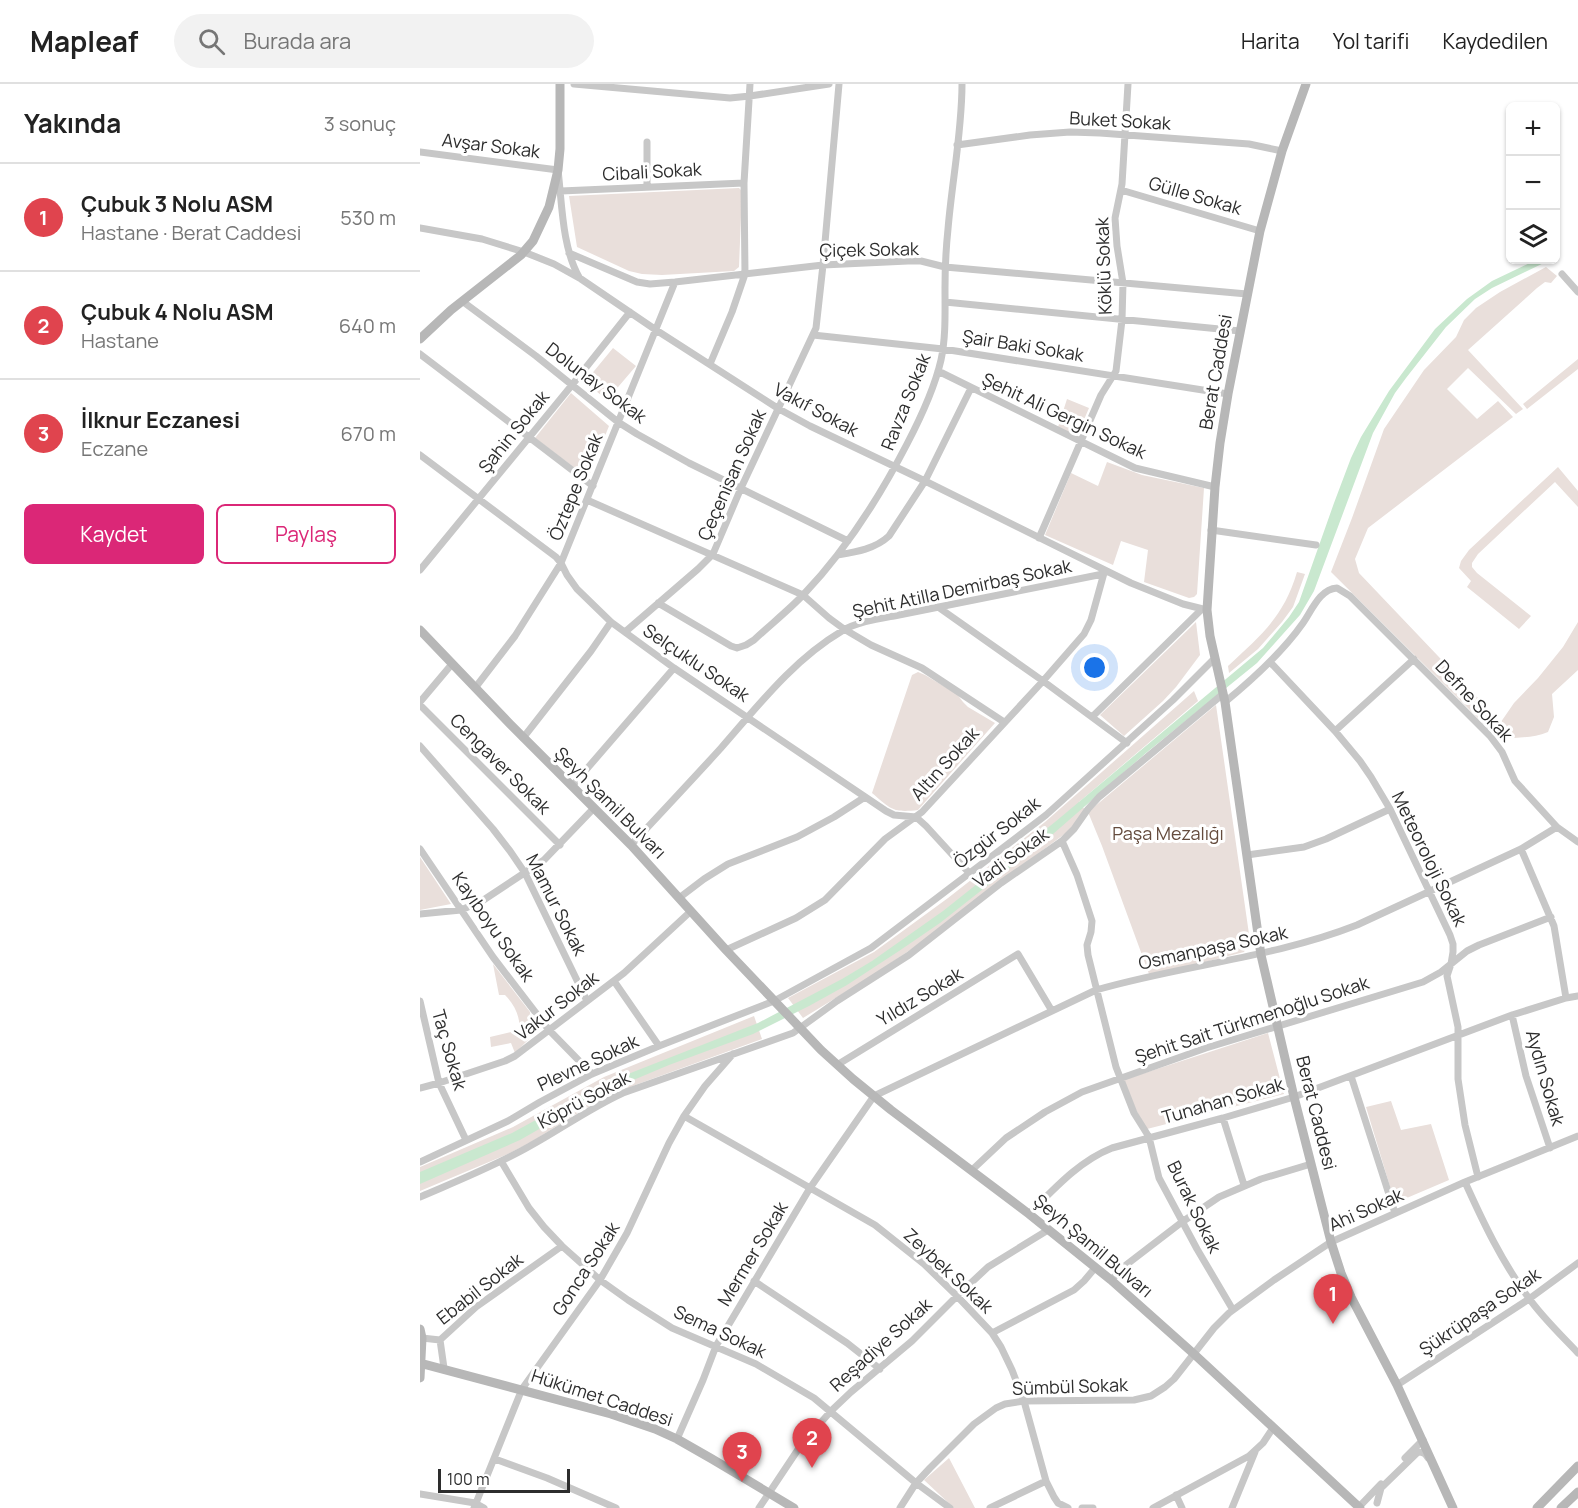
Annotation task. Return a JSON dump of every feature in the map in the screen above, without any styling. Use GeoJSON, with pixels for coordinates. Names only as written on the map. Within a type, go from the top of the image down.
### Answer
{"type":"FeatureCollection","features":[{"type":"Feature","properties":{"kind":"street"},"geometry":{"type":"LineString","coordinates":[[420,339],[524,252],[533,241],[549,207],[558,170],[560,84]]}},
{"type":"Feature","properties":{"kind":"street"},"geometry":{"type":"LineString","coordinates":[[574,84],[648,88],[730,98],[829,84]]}},
{"type":"Feature","properties":{"kind":"street"},"geometry":{"type":"LineString","coordinates":[[710,364],[745,274],[744,183],[750,84]]}},
{"type":"Feature","properties":{"kind":"street","name":"Çeçenisan Sokak"},"geometry":{"type":"LineString","coordinates":[[625,632],[705,564],[713,554],[791,378],[816,328],[839,84]]}},
{"type":"Feature","properties":{"kind":"street","name":"Ravza Sokak"},"geometry":{"type":"LineString","coordinates":[[658,603],[721,641],[737,648],[746,645],[803,595],[838,555],[875,502],[916,427],[938,371],[943,349],[945,267],[962,84]]}},
{"type":"Feature","properties":{"kind":"street","name":"Köklü Sokak"},"geometry":{"type":"LineString","coordinates":[[1039,537],[1101,395],[1114,376],[1119,358],[1123,283],[1115,226],[1121,190],[1128,84]]}},
{"type":"Feature","properties":{"kind":"street","name":"Berat Caddesi"},"geometry":{"type":"LineString","coordinates":[[1306,84],[1282,151],[1260,231],[1247,294],[1220,443],[1204,610],[1224,698],[1260,955],[1331,1242],[1351,1298],[1397,1385],[1454,1508]]}},
{"type":"Feature","properties":{"kind":"street","name":"Buket Sokak"},"geometry":{"type":"LineString","coordinates":[[957,145],[1070,132],[1249,144],[1282,151]]}},
{"type":"Feature","properties":{"kind":"street"},"geometry":{"type":"LineString","coordinates":[[647,142],[647,187]]}},
{"type":"Feature","properties":{"kind":"street","name":"Avşar Sokak"},"geometry":{"type":"LineString","coordinates":[[420,152],[558,170]]}},
{"type":"Feature","properties":{"kind":"street"},"geometry":{"type":"LineString","coordinates":[[558,170],[569,252],[573,267],[581,279]]}},
{"type":"Feature","properties":{"kind":"street","name":"Cibali Sokak"},"geometry":{"type":"LineString","coordinates":[[561,191],[744,183]]}},
{"type":"Feature","properties":{"kind":"street","name":"Gülle Sokak"},"geometry":{"type":"LineString","coordinates":[[1121,190],[1260,231]]}},
{"type":"Feature","properties":{"kind":"street","name":"Vakıf Sokak"},"geometry":{"type":"LineString","coordinates":[[420,228],[482,239],[554,264],[581,279],[779,409],[1039,537],[1104,572],[1154,593],[1204,610]]}},
{"type":"Feature","properties":{"kind":"street","name":"Çiçek Sokak"},"geometry":{"type":"LineString","coordinates":[[569,252],[637,282],[650,284],[823,265],[921,261],[945,267],[1247,294]]}},
{"type":"Feature","properties":{"kind":"street"},"geometry":{"type":"LineString","coordinates":[[1562,274],[1578,292]]}},
{"type":"Feature","properties":{"kind":"street","name":"Öztepe Sokak"},"geometry":{"type":"LineString","coordinates":[[475,688],[515,636],[561,563],[675,282]]}},
{"type":"Feature","properties":{"kind":"street","name":"Dolunay Sokak"},"geometry":{"type":"LineString","coordinates":[[462,302],[618,422],[637,434],[690,463],[848,541]]}},
{"type":"Feature","properties":{"kind":"street"},"geometry":{"type":"LineString","coordinates":[[945,302],[1240,331]]}},
{"type":"Feature","properties":{"kind":"street","name":"Şahin Sokak"},"geometry":{"type":"LineString","coordinates":[[420,570],[630,312]]}},
{"type":"Feature","properties":{"kind":"street","name":"Şair Baki Sokak"},"geometry":{"type":"LineString","coordinates":[[813,335],[943,349],[1228,394]]}},
{"type":"Feature","properties":{"kind":"street"},"geometry":{"type":"LineString","coordinates":[[420,354],[593,486]]}},
{"type":"Feature","properties":{"kind":"street","name":"Şehit Ali Gergin Sokak"},"geometry":{"type":"LineString","coordinates":[[938,371],[1143,471],[1215,487]]}},
{"type":"Feature","properties":{"kind":"street"},"geometry":{"type":"LineString","coordinates":[[838,555],[870,548],[884,541],[894,530],[925,481],[971,388]]}},
{"type":"Feature","properties":{"kind":"street","name":"Selçuklu Sokak"},"geometry":{"type":"LineString","coordinates":[[420,455],[534,539],[561,563],[577,590],[611,622],[674,668],[894,815],[916,817]]}},
{"type":"Feature","properties":{"kind":"street"},"geometry":{"type":"LineString","coordinates":[[587,500],[803,595],[844,629],[922,668],[1004,722]]}},
{"type":"Feature","properties":{"kind":"street"},"geometry":{"type":"LineString","coordinates":[[1211,530],[1316,545]]}},
{"type":"Feature","properties":{"kind":"street","name":"Şehit Atilla Demirbaş Sokak"},"geometry":{"type":"LineString","coordinates":[[631,845],[783,678],[821,645],[844,629],[866,622],[1104,572]]}},
{"type":"Feature","properties":{"kind":"street","name":"Altın Sokak"},"geometry":{"type":"LineString","coordinates":[[726,950],[796,918],[825,900],[885,839],[916,817],[1043,681],[1088,628],[1104,572]]}},
{"type":"Feature","properties":{"kind":"street","name":"Defne Sokak"},"geometry":{"type":"LineString","coordinates":[[1337,588],[1350,596],[1490,736],[1502,752],[1515,781],[1557,827],[1578,842]]}},
{"type":"Feature","properties":{"kind":"street","name":"Vadi Sokak"},"geometry":{"type":"LineString","coordinates":[[797,1025],[909,955],[986,894],[1062,840],[1074,830],[1099,797],[1224,698],[1249,683],[1302,624],[1318,600],[1329,590],[1337,588]]}},
{"type":"Feature","properties":{"kind":"street"},"geometry":{"type":"LineString","coordinates":[[938,607],[1127,743]]}},
{"type":"Feature","properties":{"kind":"street"},"geometry":{"type":"LineString","coordinates":[[1092,717],[1204,610]]}},
{"type":"Feature","properties":{"kind":"street"},"geometry":{"type":"LineString","coordinates":[[523,738],[611,622]]}},
{"type":"Feature","properties":{"kind":"street","name":"Şeyh Şamil Bulvarı"},"geometry":{"type":"LineString","coordinates":[[420,630],[523,738],[631,845],[726,950],[837,1065],[1111,1280],[1360,1508]]}},
{"type":"Feature","properties":{"kind":"street","name":"Özgür Sokak"},"geometry":{"type":"LineString","coordinates":[[774,1001],[871,948],[1046,816],[1173,700],[1215,658]]}},
{"type":"Feature","properties":{"kind":"street"},"geometry":{"type":"LineString","coordinates":[[1335,730],[1414,659]]}},
{"type":"Feature","properties":{"kind":"street","name":"Meteoroloji Sokak"},"geometry":{"type":"LineString","coordinates":[[1270,662],[1335,730],[1360,761],[1390,809],[1453,944],[1447,976],[1456,1017],[1460,1099],[1478,1178]]}},
{"type":"Feature","properties":{"kind":"street"},"geometry":{"type":"LineString","coordinates":[[420,704],[452,664]]}},
{"type":"Feature","properties":{"kind":"street"},"geometry":{"type":"LineString","coordinates":[[572,786],[674,668]]}},
{"type":"Feature","properties":{"kind":"street","name":"Cengaver Sokak"},"geometry":{"type":"LineString","coordinates":[[420,704],[560,845]]}},
{"type":"Feature","properties":{"kind":"street","name":"Mamur Sokak"},"geometry":{"type":"LineString","coordinates":[[420,746],[493,830],[525,873],[588,1001]]}},
{"type":"Feature","properties":{"kind":"street"},"geometry":{"type":"LineString","coordinates":[[679,898],[728,864],[774,847],[808,831],[865,797]]}},
{"type":"Feature","properties":{"kind":"street"},"geometry":{"type":"LineString","coordinates":[[420,914],[461,910],[482,901],[544,860],[594,808]]}},
{"type":"Feature","properties":{"kind":"street"},"geometry":{"type":"LineString","coordinates":[[1247,855],[1304,847],[1390,809]]}},
{"type":"Feature","properties":{"kind":"street"},"geometry":{"type":"LineString","coordinates":[[916,817],[970,874]]}},
{"type":"Feature","properties":{"kind":"street","name":"Osmanpaşa Sokak"},"geometry":{"type":"LineString","coordinates":[[874,1096],[1096,990],[1123,982],[1260,955],[1342,931],[1521,849],[1557,827]]}},
{"type":"Feature","properties":{"kind":"street","name":"Burak Sokak"},"geometry":{"type":"LineString","coordinates":[[1062,840],[1077,875],[1092,921],[1093,926],[1087,950],[1120,1078],[1134,1113],[1149,1137],[1159,1178],[1207,1268],[1233,1310]]}},
{"type":"Feature","properties":{"kind":"street","name":"Kayıboyu Sokak"},"geometry":{"type":"LineString","coordinates":[[420,849],[493,957],[549,1030],[592,1074]]}},
{"type":"Feature","properties":{"kind":"street"},"geometry":{"type":"LineString","coordinates":[[1521,849],[1551,917],[1556,934],[1566,998]]}},
{"type":"Feature","properties":{"kind":"street","name":"Vakur Sokak"},"geometry":{"type":"LineString","coordinates":[[420,1088],[506,1061],[526,1049],[614,981],[691,911]]}},
{"type":"Feature","properties":{"kind":"street","name":"Şehit Sait Türkmenoğlu Sokak"},"geometry":{"type":"LineString","coordinates":[[972,1170],[1006,1138],[1045,1112],[1082,1092],[1206,1048],[1423,982],[1441,972],[1467,951],[1551,917]]}},
{"type":"Feature","properties":{"kind":"street","name":"Yıldız Sokak"},"geometry":{"type":"LineString","coordinates":[[837,1065],[1018,954],[1052,1011]]}},
{"type":"Feature","properties":{"kind":"street"},"geometry":{"type":"LineString","coordinates":[[614,981],[659,1046]]}},
{"type":"Feature","properties":{"kind":"street","name":"Tunahan Sokak"},"geometry":{"type":"LineString","coordinates":[[1029,1214],[1090,1158],[1112,1148],[1294,1096],[1512,1015],[1578,996]]}},
{"type":"Feature","properties":{"kind":"street","name":"Taç Sokak"},"geometry":{"type":"LineString","coordinates":[[420,1001],[439,1083],[466,1140]]}},
{"type":"Feature","properties":{"kind":"street","name":"Plevne Sokak"},"geometry":{"type":"LineString","coordinates":[[420,1162],[508,1121],[592,1074],[774,1001]]}},
{"type":"Feature","properties":{"kind":"street","name":"Aydın Sokak"},"geometry":{"type":"LineString","coordinates":[[1512,1015],[1526,1076],[1550,1148]]}},
{"type":"Feature","properties":{"kind":"street","name":"Köprü Sokak"},"geometry":{"type":"LineString","coordinates":[[420,1197],[531,1146],[614,1097],[793,1033],[797,1025]]}},
{"type":"Feature","properties":{"kind":"street","name":"Gonca Sokak"},"geometry":{"type":"LineString","coordinates":[[474,1506],[522,1389],[600,1280],[627,1233],[684,1116],[705,1086],[734,1053]]}},
{"type":"Feature","properties":{"kind":"street"},"geometry":{"type":"LineString","coordinates":[[1351,1076],[1395,1213]]}},
{"type":"Feature","properties":{"kind":"street","name":"Mermer Sokak"},"geometry":{"type":"LineString","coordinates":[[676,1439],[716,1346],[810,1188],[874,1096]]}},
{"type":"Feature","properties":{"kind":"street","name":"Zeybek Sokak"},"geometry":{"type":"LineString","coordinates":[[684,1116],[883,1231],[924,1264],[957,1296],[992,1333],[1001,1347],[1024,1401],[1046,1481],[1058,1503],[1068,1508]]}},
{"type":"Feature","properties":{"kind":"street"},"geometry":{"type":"LineString","coordinates":[[1222,1118],[1244,1185]]}},
{"type":"Feature","properties":{"kind":"street","name":"Ahi Sokak"},"geometry":{"type":"LineString","coordinates":[[1194,1354],[1233,1310],[1331,1242],[1465,1182],[1578,1136]]}},
{"type":"Feature","properties":{"kind":"street","name":"Sema Sokak"},"geometry":{"type":"LineString","coordinates":[[501,1161],[529,1208],[562,1246],[600,1280],[672,1328],[756,1364],[814,1398],[916,1483],[950,1508]]}},
{"type":"Feature","properties":{"kind":"street"},"geometry":{"type":"LineString","coordinates":[[1111,1280],[1126,1265],[1219,1197],[1244,1185],[1311,1164]]}},
{"type":"Feature","properties":{"kind":"street"},"geometry":{"type":"LineString","coordinates":[[1465,1182],[1511,1272],[1529,1299],[1578,1353]]}},
{"type":"Feature","properties":{"kind":"street","name":"Reşadiye Sokak"},"geometry":{"type":"LineString","coordinates":[[759,1508],[801,1445],[831,1411],[912,1341],[988,1267],[1048,1230]]}},
{"type":"Feature","properties":{"kind":"street","name":"Ebabil Sokak"},"geometry":{"type":"LineString","coordinates":[[444,1368],[440,1340],[476,1307],[562,1246]]}},
{"type":"Feature","properties":{"kind":"street","name":"Şükrüpaşa Sokak"},"geometry":{"type":"LineString","coordinates":[[1397,1385],[1529,1299],[1578,1263]]}},
{"type":"Feature","properties":{"kind":"street"},"geometry":{"type":"LineString","coordinates":[[992,1333],[1074,1290],[1095,1268]]}},
{"type":"Feature","properties":{"kind":"street"},"geometry":{"type":"LineString","coordinates":[[754,1281],[847,1343],[880,1369]]}},
{"type":"Feature","properties":{"kind":"street"},"geometry":{"type":"LineString","coordinates":[[420,1378],[421,1333],[440,1340]]}},
{"type":"Feature","properties":{"kind":"street","name":"Sümbül Sokak"},"geometry":{"type":"LineString","coordinates":[[900,1508],[916,1483],[958,1439],[996,1408],[1024,1401],[1123,1401],[1143,1398],[1166,1387],[1194,1354]]}},
{"type":"Feature","properties":{"kind":"street","name":"Hükümet Caddesi"},"geometry":{"type":"LineString","coordinates":[[420,1363],[611,1413],[655,1429],[794,1508]]}},
{"type":"Feature","properties":{"kind":"street"},"geometry":{"type":"LineString","coordinates":[[1153,1508],[1244,1459],[1255,1451],[1273,1428]]}},
{"type":"Feature","properties":{"kind":"street"},"geometry":{"type":"LineString","coordinates":[[1360,1508],[1423,1440]]}},
{"type":"Feature","properties":{"kind":"street"},"geometry":{"type":"LineString","coordinates":[[1232,1508],[1255,1451]]}},
{"type":"Feature","properties":{"kind":"street"},"geometry":{"type":"LineString","coordinates":[[1379,1506],[1381,1488],[1419,1452],[1422,1452],[1426,1455],[1448,1508]]}},
{"type":"Feature","properties":{"kind":"street"},"geometry":{"type":"LineString","coordinates":[[495,1459],[547,1478],[616,1508]]}},
{"type":"Feature","properties":{"kind":"street"},"geometry":{"type":"LineString","coordinates":[[1537,1508],[1578,1466]]}},
{"type":"Feature","properties":{"kind":"street"},"geometry":{"type":"LineString","coordinates":[[990,1508],[1046,1481]]}},
{"type":"Feature","properties":{"kind":"street"},"geometry":{"type":"LineString","coordinates":[[1561,1508],[1578,1492]]}},
{"type":"Feature","properties":{"kind":"street"},"geometry":{"type":"LineString","coordinates":[[420,1494],[484,1508]]}},
{"type":"Feature","properties":{"kind":"street"},"geometry":{"type":"LineString","coordinates":[[1176,1495],[1182,1508]]}},
{"type":"Feature","properties":{"kind":"street"},"geometry":{"type":"LineString","coordinates":[[1371,1495],[1379,1506]]}},
{"type":"Feature","properties":{"kind":"street"},"geometry":{"type":"LineString","coordinates":[[1082,1508],[1093,1508]]}},
{"type":"Feature","properties":{"kind":"green space"},"geometry":{"type":"Polygon","coordinates":[[[739,188],[742,191],[739,267],[734,271],[642,274],[629,271],[577,247],[569,196],[739,188]]]}},
{"type":"Feature","properties":{"kind":"green space"},"geometry":{"type":"Polygon","coordinates":[[[1546,267],[1557,276],[1551,283],[1545,282],[1537,288],[1468,350],[1523,409],[1516,414],[1468,368],[1447,389],[1477,419],[1498,401],[1513,417],[1368,528],[1355,559],[1359,573],[1497,718],[1488,728],[1331,572],[1384,429],[1424,370],[1456,337],[1464,320],[1476,308],[1546,267]]]}},
{"type":"Feature","properties":{"kind":"green space"},"geometry":{"type":"Polygon","coordinates":[[[613,348],[636,366],[607,400],[585,382],[613,348]]]}},
{"type":"Feature","properties":{"kind":"green space"},"geometry":{"type":"Polygon","coordinates":[[[1578,359],[1578,369],[1527,409],[1523,404],[1578,359]]]}},
{"type":"Feature","properties":{"kind":"green space"},"geometry":{"type":"Polygon","coordinates":[[[571,393],[609,426],[588,478],[535,438],[571,393]]]}},
{"type":"Feature","properties":{"kind":"green space"},"geometry":{"type":"Polygon","coordinates":[[[1067,399],[1089,408],[1077,436],[1058,427],[1067,399]]]}},
{"type":"Feature","properties":{"kind":"green space"},"geometry":{"type":"Polygon","coordinates":[[[1107,462],[1142,475],[1204,488],[1197,594],[1194,597],[1189,598],[1144,582],[1148,550],[1121,541],[1113,565],[1045,535],[1071,473],[1098,486],[1107,462]]]}},
{"type":"Feature","properties":{"kind":"green space"},"geometry":{"type":"Polygon","coordinates":[[[1558,467],[1578,491],[1578,507],[1555,482],[1478,554],[1472,563],[1477,573],[1531,616],[1519,629],[1467,587],[1471,581],[1459,568],[1469,550],[1558,467]]]}},
{"type":"Feature","properties":{"kind":"green space"},"geometry":{"type":"Polygon","coordinates":[[[1297,572],[1305,574],[1293,607],[1258,649],[1229,673],[1228,666],[1270,625],[1278,614],[1292,588],[1297,572]]]}},
{"type":"Feature","properties":{"kind":"green space"},"geometry":{"type":"Polygon","coordinates":[[[1196,622],[1200,655],[1163,701],[1124,736],[1100,715],[1196,622]]]}},
{"type":"Feature","properties":{"kind":"green space"},"geometry":{"type":"Polygon","coordinates":[[[1578,622],[1578,670],[1552,694],[1554,717],[1548,732],[1536,736],[1502,740],[1494,732],[1514,703],[1563,647],[1578,622]]]}},
{"type":"Feature","properties":{"kind":"green space"},"geometry":{"type":"Polygon","coordinates":[[[918,672],[957,694],[968,707],[995,723],[918,810],[903,811],[892,809],[872,793],[912,675],[918,672]]]}},
{"type":"Feature","properties":{"kind":"green space"},"geometry":{"type":"Polygon","coordinates":[[[1194,691],[1198,701],[1079,802],[1086,811],[1066,833],[919,944],[803,1018],[788,998],[874,952],[948,898],[1045,822],[1194,691]]]}},
{"type":"Feature","properties":{"kind":"green space","name":"Paşa Mezalığı"},"geometry":{"type":"Polygon","coordinates":[[[1216,705],[1250,941],[1244,952],[1149,974],[1088,812],[1216,705]]]}},
{"type":"Feature","properties":{"kind":"green space"},"geometry":{"type":"Polygon","coordinates":[[[420,857],[451,904],[420,910],[420,857]]]}},
{"type":"Feature","properties":{"kind":"green space"},"geometry":{"type":"Polygon","coordinates":[[[493,964],[530,1012],[529,1039],[515,1053],[511,1043],[491,1047],[490,1037],[519,1030],[518,1016],[511,1002],[505,995],[499,995],[493,964]]]}},
{"type":"Feature","properties":{"kind":"green space"},"geometry":{"type":"Polygon","coordinates":[[[754,1016],[762,1039],[609,1096],[508,1154],[420,1191],[420,1167],[513,1127],[604,1077],[754,1016]]]}},
{"type":"Feature","properties":{"kind":"green space"},"geometry":{"type":"Polygon","coordinates":[[[1268,1033],[1284,1094],[1147,1129],[1123,1080],[1268,1033]]]}},
{"type":"Feature","properties":{"kind":"green space"},"geometry":{"type":"Polygon","coordinates":[[[1391,1101],[1401,1130],[1431,1124],[1449,1180],[1395,1203],[1366,1107],[1391,1101]]]}},
{"type":"Feature","properties":{"kind":"green space"},"geometry":{"type":"Polygon","coordinates":[[[949,1458],[975,1508],[954,1508],[924,1480],[949,1458]]]}},
{"type":"Feature","properties":{"kind":"shaded area"},"geometry":{"type":"Polygon","coordinates":[[[1528,264],[1542,264],[1492,288],[1475,299],[1446,327],[1395,393],[1373,433],[1314,591],[1300,615],[1257,663],[1146,753],[1053,834],[940,923],[847,985],[753,1034],[612,1089],[520,1140],[420,1184],[420,1172],[512,1133],[600,1085],[758,1023],[872,961],[943,911],[1055,822],[1263,648],[1299,602],[1351,458],[1389,391],[1435,329],[1467,299],[1492,281],[1528,264]]]}},
{"type":"Feature","properties":{"kind":"place","name":"Çubuk 3 Nolu ASM"},"geometry":{"type":"Point","coordinates":[1333,1324]}},
{"type":"Feature","properties":{"kind":"place","name":"Çubuk 4 Nolu ASM"},"geometry":{"type":"Point","coordinates":[812,1468]}},
{"type":"Feature","properties":{"kind":"place","name":"İlknur Eczanesi"},"geometry":{"type":"Point","coordinates":[742,1482]}}]}
